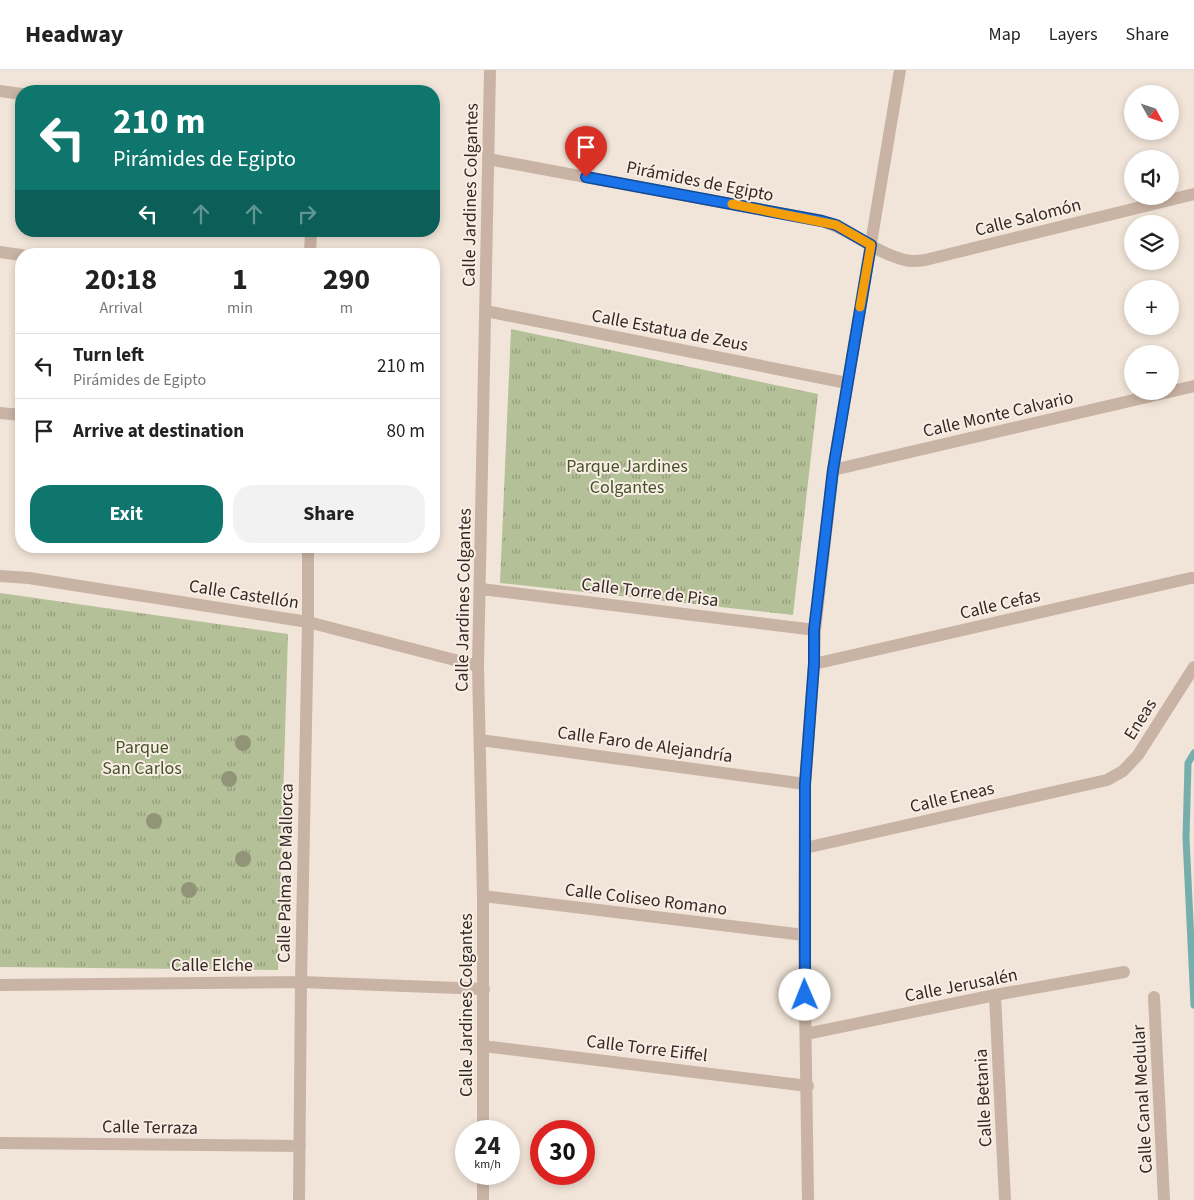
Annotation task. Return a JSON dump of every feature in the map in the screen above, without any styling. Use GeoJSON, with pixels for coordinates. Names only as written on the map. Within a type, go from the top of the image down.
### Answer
{"type":"FeatureCollection","features":[{"type":"Feature","properties":{"kind":"street","name":"Calle Jardines Colgantes"},"geometry":{"type":"LineString","coordinates":[[483,1120],[482,1046],[484,989],[478,666],[490,70]]}},
{"type":"Feature","properties":{"kind":"street"},"geometry":{"type":"LineString","coordinates":[[808,1200],[808,1086],[804,935],[805,784],[814,664],[814,630],[833,470],[900,70]]}},
{"type":"Feature","properties":{"kind":"street"},"geometry":{"type":"LineString","coordinates":[[0,91],[15,93]]}},
{"type":"Feature","properties":{"kind":"street","name":"Pirámides de Egipto"},"geometry":{"type":"LineString","coordinates":[[488,159],[822,221],[836,225],[871,245]]}},
{"type":"Feature","properties":{"kind":"street","name":"Calle Salomón"},"geometry":{"type":"LineString","coordinates":[[871,245],[907,261],[924,260],[1194,194]]}},
{"type":"Feature","properties":{"kind":"street"},"geometry":{"type":"LineString","coordinates":[[0,252],[15,253]]}},
{"type":"Feature","properties":{"kind":"street","name":"Calle Estatua de Zeus"},"geometry":{"type":"LineString","coordinates":[[486,311],[847,383]]}},
{"type":"Feature","properties":{"kind":"street","name":"Calle Monte Calvario"},"geometry":{"type":"LineString","coordinates":[[833,470],[1194,386]]}},
{"type":"Feature","properties":{"kind":"street"},"geometry":{"type":"LineString","coordinates":[[0,413],[15,414]]}},
{"type":"Feature","properties":{"kind":"street","name":"Calle Palma De Mallorca"},"geometry":{"type":"LineString","coordinates":[[299,1200],[308,553]]}},
{"type":"Feature","properties":{"kind":"street","name":"Calle Castellón"},"geometry":{"type":"LineString","coordinates":[[0,576],[29,578],[308,622],[478,666]]}},
{"type":"Feature","properties":{"kind":"street","name":"Calle Cefas"},"geometry":{"type":"LineString","coordinates":[[814,664],[1194,578]]}},
{"type":"Feature","properties":{"kind":"street","name":"Calle Torre de Pisa"},"geometry":{"type":"LineString","coordinates":[[481,589],[814,630]]}},
{"type":"Feature","properties":{"kind":"street","name":"Eneas"},"geometry":{"type":"LineString","coordinates":[[1107,780],[1124,771],[1138,755],[1194,667]]}},
{"type":"Feature","properties":{"kind":"street","name":"Calle Faro de Alejandría"},"geometry":{"type":"LineString","coordinates":[[480,740],[805,784]]}},
{"type":"Feature","properties":{"kind":"street","name":"Calle Eneas"},"geometry":{"type":"LineString","coordinates":[[805,848],[1107,780]]}},
{"type":"Feature","properties":{"kind":"street","name":"Calle Coliseo Romano"},"geometry":{"type":"LineString","coordinates":[[483,896],[804,935]]}},
{"type":"Feature","properties":{"kind":"street","name":"Calle Jerusalén"},"geometry":{"type":"LineString","coordinates":[[806,1034],[995,995],[1124,972]]}},
{"type":"Feature","properties":{"kind":"street","name":"Calle Elche"},"geometry":{"type":"LineString","coordinates":[[0,985],[301,982],[484,989]]}},
{"type":"Feature","properties":{"kind":"street","name":"Calle Betania"},"geometry":{"type":"LineString","coordinates":[[995,995],[1005,1200]]}},
{"type":"Feature","properties":{"kind":"street","name":"Calle Canal Medular"},"geometry":{"type":"LineString","coordinates":[[1154,997],[1164,1200]]}},
{"type":"Feature","properties":{"kind":"street","name":"Calle Torre Eiffel"},"geometry":{"type":"LineString","coordinates":[[482,1046],[808,1086]]}},
{"type":"Feature","properties":{"kind":"street","name":"Calle Terraza"},"geometry":{"type":"LineString","coordinates":[[0,1143],[300,1146]]}},
{"type":"Feature","properties":{"kind":"street"},"geometry":{"type":"LineString","coordinates":[[483,1185],[484,1200]]}},
{"type":"Feature","properties":{"kind":"green space","name":"Parque Jardines Colgantes"},"geometry":{"type":"Polygon","coordinates":[[[511,329],[818,394],[793,615],[500,583],[511,329]]]}},
{"type":"Feature","properties":{"kind":"green space","name":"Parque San Carlos"},"geometry":{"type":"Polygon","coordinates":[[[0,593],[288,634],[278,970],[0,967],[0,593]]]}},
{"type":"Feature","properties":{"kind":"waterway"},"geometry":{"type":"LineString","coordinates":[[1194,753],[1188,763],[1186,838],[1194,1005]]}},
{"type":"Feature","properties":{"kind":"slow traffic"},"geometry":{"type":"LineString","coordinates":[[732,204],[836,225],[871,245],[860,307]]}},
{"type":"Feature","properties":{"kind":"route"},"geometry":{"type":"LineString","coordinates":[[586,177],[822,221],[836,225],[871,245],[833,470],[814,630],[814,664],[805,784],[805,995]]}}]}
